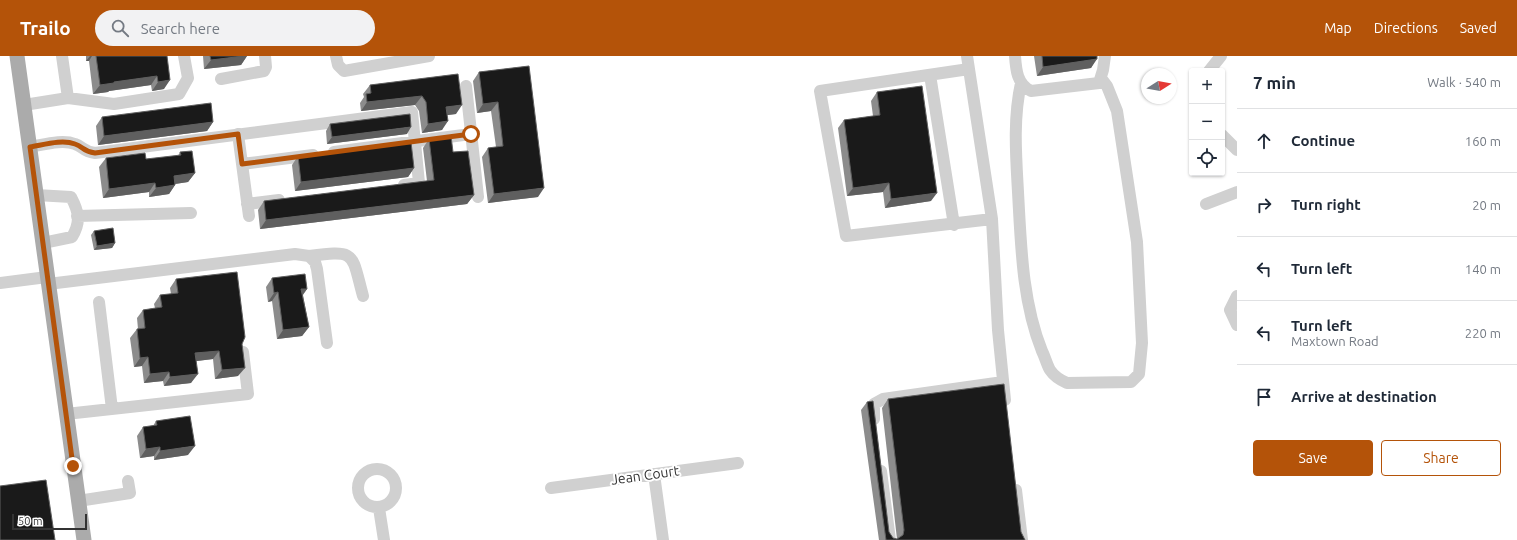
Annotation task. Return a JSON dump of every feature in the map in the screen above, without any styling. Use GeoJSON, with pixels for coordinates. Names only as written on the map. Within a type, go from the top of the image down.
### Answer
{"type":"FeatureCollection","features":[{"type":"Feature","properties":{"kind":"main road"},"geometry":{"type":"LineString","coordinates":[[17,56],[84,540]]}},
{"type":"Feature","properties":{"kind":"street"},"geometry":{"type":"LineString","coordinates":[[62,56],[68,98]]}},
{"type":"Feature","properties":{"kind":"street"},"geometry":{"type":"LineString","coordinates":[[24,105],[68,98],[114,104],[179,94],[188,78],[184,56]]}},
{"type":"Feature","properties":{"kind":"street"},"geometry":{"type":"LineString","coordinates":[[221,79],[264,71],[266,67],[265,56]]}},
{"type":"Feature","properties":{"kind":"street"},"geometry":{"type":"LineString","coordinates":[[336,56],[338,65],[344,71],[429,56]]}},
{"type":"Feature","properties":{"kind":"street"},"geometry":{"type":"LineString","coordinates":[[967,56],[992,219],[997,322],[1006,411]]}},
{"type":"Feature","properties":{"kind":"street"},"geometry":{"type":"LineString","coordinates":[[1015,56],[1016,71],[1021,83],[1031,91],[1043,91],[1099,83],[1105,56]]}},
{"type":"Feature","properties":{"kind":"street"},"geometry":{"type":"LineString","coordinates":[[1211,68],[1221,56]]}},
{"type":"Feature","properties":{"kind":"street"},"geometry":{"type":"LineString","coordinates":[[969,69],[820,91],[846,236],[954,225],[992,219]]}},
{"type":"Feature","properties":{"kind":"street"},"geometry":{"type":"LineString","coordinates":[[930,74],[954,225]]}},
{"type":"Feature","properties":{"kind":"street"},"geometry":{"type":"LineString","coordinates":[[1021,83],[1016,103],[1016,152],[1021,244],[1028,308],[1036,336],[1050,371],[1060,380],[1067,383],[1131,382],[1139,374],[1142,343],[1137,242],[1117,111],[1107,86],[1101,78]]}},
{"type":"Feature","properties":{"kind":"street"},"geometry":{"type":"LineString","coordinates":[[466,86],[478,197]]}},
{"type":"Feature","properties":{"kind":"street"},"geometry":{"type":"LineString","coordinates":[[30,147],[63,142],[76,144],[85,151],[95,153],[412,112],[419,184],[395,186]]}},
{"type":"Feature","properties":{"kind":"street"},"geometry":{"type":"LineString","coordinates":[[238,134],[248,210],[294,199]]}},
{"type":"Feature","properties":{"kind":"street"},"geometry":{"type":"LineString","coordinates":[[242,164],[471,134]]}},
{"type":"Feature","properties":{"kind":"street"},"geometry":{"type":"LineString","coordinates":[[1225,138],[1237,150]]}},
{"type":"Feature","properties":{"kind":"street"},"geometry":{"type":"LineString","coordinates":[[1206,204],[1237,192]]}},
{"type":"Feature","properties":{"kind":"street"},"geometry":{"type":"LineString","coordinates":[[36,195],[70,197],[77,208],[78,226],[72,237],[43,243]]}},
{"type":"Feature","properties":{"kind":"street"},"geometry":{"type":"LineString","coordinates":[[78,216],[191,212]]}},
{"type":"Feature","properties":{"kind":"street"},"geometry":{"type":"LineString","coordinates":[[0,283],[47,280],[295,254],[310,256],[338,252],[348,254],[353,259],[363,296]]}},
{"type":"Feature","properties":{"kind":"street"},"geometry":{"type":"LineString","coordinates":[[310,256],[318,269],[327,343]]}},
{"type":"Feature","properties":{"kind":"street"},"geometry":{"type":"LineString","coordinates":[[1237,296],[1230,310],[1237,325]]}},
{"type":"Feature","properties":{"kind":"street"},"geometry":{"type":"LineString","coordinates":[[99,302],[112,409]]}},
{"type":"Feature","properties":{"kind":"street"},"geometry":{"type":"LineString","coordinates":[[66,414],[248,394],[243,352]]}},
{"type":"Feature","properties":{"kind":"street"},"geometry":{"type":"LineString","coordinates":[[876,431],[874,404],[883,399],[1003,382]]}},
{"type":"Feature","properties":{"kind":"street"},"geometry":{"type":"LineString","coordinates":[[880,462],[890,540]]}},
{"type":"Feature","properties":{"kind":"street","name":"Jean Court"},"geometry":{"type":"LineString","coordinates":[[551,488],[738,463]]}},
{"type":"Feature","properties":{"kind":"street"},"geometry":{"type":"LineString","coordinates":[[654,474],[663,540]]}},
{"type":"Feature","properties":{"kind":"street"},"geometry":{"type":"LineString","coordinates":[[1014,479],[1022,540]]}},
{"type":"Feature","properties":{"kind":"street"},"geometry":{"type":"LineString","coordinates":[[78,501],[130,493],[128,481]]}},
{"type":"Feature","properties":{"kind":"street"},"geometry":{"type":"LineString","coordinates":[[379,508],[384,540]]}},
{"type":"Feature","properties":{"kind":"building"},"geometry":{"type":"Polygon","coordinates":[[[96,56],[167,56],[170,80],[158,82],[157,76],[100,85],[96,56]]]}},
{"type":"Feature","properties":{"kind":"building"},"geometry":{"type":"Polygon","coordinates":[[[210,56],[244,56],[211,60],[210,56]]]}},
{"type":"Feature","properties":{"kind":"building"},"geometry":{"type":"Polygon","coordinates":[[[1042,56],[1097,56],[1097,59],[1043,67],[1042,56]]]}},
{"type":"Feature","properties":{"kind":"building"},"geometry":{"type":"Polygon","coordinates":[[[529,66],[544,188],[494,194],[488,148],[503,146],[498,102],[483,104],[479,72],[529,66]]]}},
{"type":"Feature","properties":{"kind":"building"},"geometry":{"type":"Polygon","coordinates":[[[458,74],[462,105],[446,107],[448,121],[428,124],[426,102],[422,96],[367,102],[366,94],[371,93],[370,85],[458,74]]]}},
{"type":"Feature","properties":{"kind":"building"},"geometry":{"type":"Polygon","coordinates":[[[922,86],[937,193],[891,199],[889,183],[853,188],[844,120],[880,115],[877,92],[922,86]]]}},
{"type":"Feature","properties":{"kind":"building"},"geometry":{"type":"Polygon","coordinates":[[[211,103],[213,122],[104,136],[102,117],[211,103]]]}},
{"type":"Feature","properties":{"kind":"building"},"geometry":{"type":"Polygon","coordinates":[[[410,114],[411,127],[332,137],[330,124],[410,114]]]}},
{"type":"Feature","properties":{"kind":"building"},"geometry":{"type":"Polygon","coordinates":[[[451,136],[453,152],[468,151],[474,195],[266,220],[264,201],[434,180],[429,139],[451,136]]]}},
{"type":"Feature","properties":{"kind":"building"},"geometry":{"type":"Polygon","coordinates":[[[411,142],[414,168],[301,182],[298,156],[411,142]]]}},
{"type":"Feature","properties":{"kind":"building"},"geometry":{"type":"Polygon","coordinates":[[[192,151],[195,173],[174,176],[175,185],[156,188],[155,183],[109,189],[106,158],[145,153],[146,159],[181,155],[180,152],[192,151]]]}},
{"type":"Feature","properties":{"kind":"building"},"geometry":{"type":"Polygon","coordinates":[[[113,228],[115,243],[97,246],[94,231],[113,228]]]}},
{"type":"Feature","properties":{"kind":"building"},"geometry":{"type":"Polygon","coordinates":[[[237,272],[245,337],[242,344],[245,368],[222,370],[219,351],[195,353],[198,374],[170,377],[169,372],[150,374],[148,357],[140,358],[137,329],[145,328],[143,310],[162,307],[160,295],[178,293],[176,279],[237,272]]]}},
{"type":"Feature","properties":{"kind":"building"},"geometry":{"type":"Polygon","coordinates":[[[305,274],[307,289],[301,289],[309,327],[283,330],[278,292],[274,293],[272,278],[305,274]]]}},
{"type":"Feature","properties":{"kind":"building"},"geometry":{"type":"Polygon","coordinates":[[[1004,384],[1021,532],[1025,540],[886,540],[867,402],[873,401],[889,532],[893,538],[897,539],[903,535],[904,530],[888,399],[1004,384]]]}},
{"type":"Feature","properties":{"kind":"building"},"geometry":{"type":"Polygon","coordinates":[[[190,416],[195,446],[160,451],[160,447],[146,449],[143,427],[157,425],[156,421],[190,416]]]}},
{"type":"Feature","properties":{"kind":"building"},"geometry":{"type":"Polygon","coordinates":[[[46,480],[55,540],[0,540],[0,486],[46,480]]]}},
{"type":"Feature","properties":{"kind":"route"},"geometry":{"type":"LineString","coordinates":[[73,466],[30,147],[63,142],[76,144],[85,151],[95,153],[238,134],[242,164],[471,134]]}}]}
